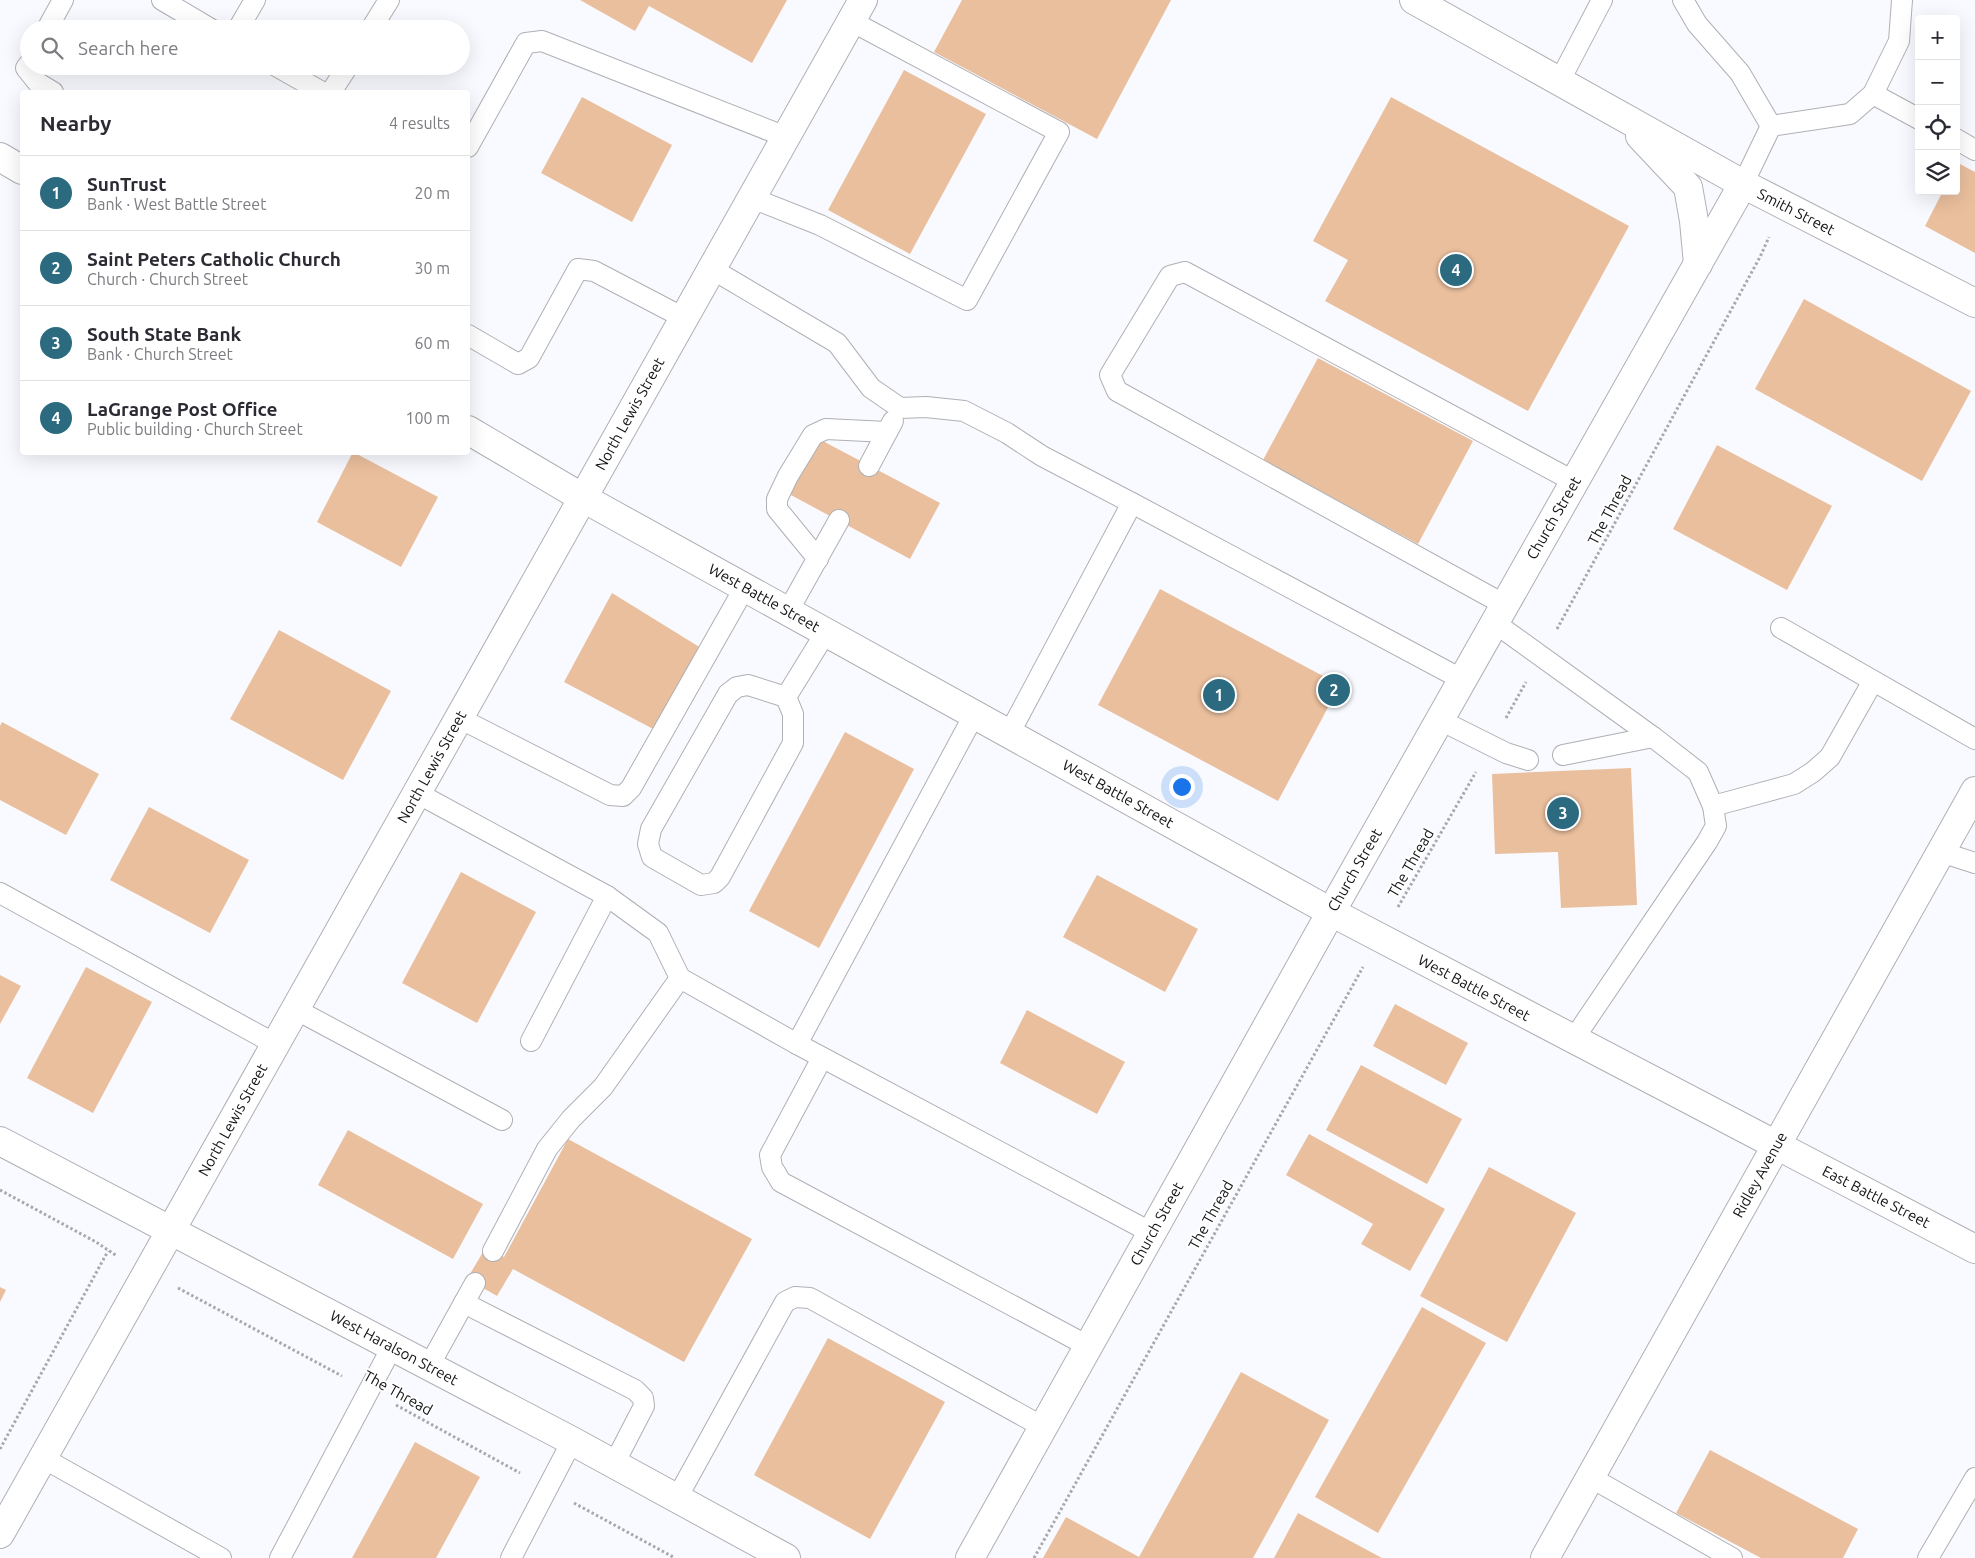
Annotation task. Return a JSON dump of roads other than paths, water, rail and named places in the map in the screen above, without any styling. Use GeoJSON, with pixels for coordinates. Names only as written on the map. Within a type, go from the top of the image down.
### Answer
{"type":"FeatureCollection","features":[{"type":"Feature","properties":{"kind":"street","name":"Smith Street"},"geometry":{"type":"LineString","coordinates":[[1414,0],[1743,184],[1975,303]]}},
{"type":"Feature","properties":{"kind":"street","name":"North Lewis Street"},"geometry":{"type":"LineString","coordinates":[[0,1534],[857,11]]}},
{"type":"Feature","properties":{"kind":"street","name":"Smith Street"},"geometry":{"type":"LineString","coordinates":[[1619,116],[1688,187],[1694,221],[1698,264]]}},
{"type":"Feature","properties":{"kind":"street"},"geometry":{"type":"LineString","coordinates":[[0,157],[20,169]]}},
{"type":"Feature","properties":{"kind":"street","name":"Church Street"},"geometry":{"type":"LineString","coordinates":[[970,1558],[1331,912],[1743,184]]}},
{"type":"Feature","properties":{"kind":"street","name":"West Battle Street"},"geometry":{"type":"LineString","coordinates":[[470,431],[583,498],[1331,912],[1776,1146]]}},
{"type":"Feature","properties":{"kind":"street","name":"Ridley Avenue"},"geometry":{"type":"LineString","coordinates":[[1545,1558],[1975,791]]}},
{"type":"Feature","properties":{"kind":"street","name":"West Haralson Street"},"geometry":{"type":"LineString","coordinates":[[0,1141],[572,1441],[786,1558]]}},
{"type":"Feature","properties":{"kind":"street","name":"East Battle Street"},"geometry":{"type":"LineString","coordinates":[[1776,1146],[1975,1249]]}},
{"type":"Feature","properties":{"kind":"lane"},"geometry":{"type":"LineString","coordinates":[[52,20],[63,0]]}},
{"type":"Feature","properties":{"kind":"lane"},"geometry":{"type":"LineString","coordinates":[[162,0],[196,20]]}},
{"type":"Feature","properties":{"kind":"lane"},"geometry":{"type":"LineString","coordinates":[[243,20],[255,0]]}},
{"type":"Feature","properties":{"kind":"lane"},"geometry":{"type":"LineString","coordinates":[[377,20],[389,0]]}},
{"type":"Feature","properties":{"kind":"lane"},"geometry":{"type":"LineString","coordinates":[[1560,82],[1602,0]]}},
{"type":"Feature","properties":{"kind":"lane"},"geometry":{"type":"LineString","coordinates":[[1683,0],[1697,24],[1740,73],[1771,126]]}},
{"type":"Feature","properties":{"kind":"lane"},"geometry":{"type":"LineString","coordinates":[[1771,126],[1850,114],[1873,94],[1899,40],[1902,0]]}},
{"type":"Feature","properties":{"kind":"lane"},"geometry":{"type":"LineString","coordinates":[[752,198],[820,225],[967,300],[1059,132],[857,11]]}},
{"type":"Feature","properties":{"kind":"lane"},"geometry":{"type":"LineString","coordinates":[[470,143],[526,43],[542,41],[786,137]]}},
{"type":"Feature","properties":{"kind":"lane"},"geometry":{"type":"LineString","coordinates":[[32,75],[38,83],[50,90]]}},
{"type":"Feature","properties":{"kind":"lane"},"geometry":{"type":"LineString","coordinates":[[292,75],[318,90]]}},
{"type":"Feature","properties":{"kind":"lane"},"geometry":{"type":"LineString","coordinates":[[332,90],[342,75]]}},
{"type":"Feature","properties":{"kind":"lane"},"geometry":{"type":"LineString","coordinates":[[1873,94],[1915,117]]}},
{"type":"Feature","properties":{"kind":"lane"},"geometry":{"type":"LineString","coordinates":[[1743,184],[1771,126]]}},
{"type":"Feature","properties":{"kind":"lane"},"geometry":{"type":"LineString","coordinates":[[1960,141],[1975,150]]}},
{"type":"Feature","properties":{"kind":"lane"},"geometry":{"type":"LineString","coordinates":[[470,336],[518,364],[529,358],[578,269],[594,271],[684,318]]}},
{"type":"Feature","properties":{"kind":"lane"},"geometry":{"type":"LineString","coordinates":[[712,269],[838,343],[871,388],[900,408],[926,406],[964,411],[1007,433],[1042,456],[1463,680]]}},
{"type":"Feature","properties":{"kind":"lane"},"geometry":{"type":"LineString","coordinates":[[1573,1040],[1716,826],[1713,806],[1698,772],[1542,656],[1500,614],[1117,391],[1110,375],[1170,276],[1185,272],[1575,482]]}},
{"type":"Feature","properties":{"kind":"lane"},"geometry":{"type":"LineString","coordinates":[[869,466],[900,408]]}},
{"type":"Feature","properties":{"kind":"lane"},"geometry":{"type":"LineString","coordinates":[[818,559],[777,510],[777,499],[788,476],[813,435],[826,429],[887,432]]}},
{"type":"Feature","properties":{"kind":"lane"},"geometry":{"type":"LineString","coordinates":[[1010,734],[1132,503]]}},
{"type":"Feature","properties":{"kind":"lane"},"geometry":{"type":"LineString","coordinates":[[788,611],[839,520]]}},
{"type":"Feature","properties":{"kind":"lane"},"geometry":{"type":"LineString","coordinates":[[459,718],[610,796],[623,796],[631,788],[745,587]]}},
{"type":"Feature","properties":{"kind":"lane"},"geometry":{"type":"LineString","coordinates":[[1781,628],[1975,739]]}},
{"type":"Feature","properties":{"kind":"lane"},"geometry":{"type":"LineString","coordinates":[[786,698],[826,632]]}},
{"type":"Feature","properties":{"kind":"lane"},"geometry":{"type":"LineString","coordinates":[[1713,806],[1794,784],[1813,772],[1830,757],[1872,681]]}},
{"type":"Feature","properties":{"kind":"lane"},"geometry":{"type":"LineString","coordinates":[[748,684],[786,698],[793,714],[793,743],[720,877],[714,883],[701,885],[652,857],[648,844],[651,829],[728,694],[738,687],[748,684]]}},
{"type":"Feature","properties":{"kind":"lane"},"geometry":{"type":"LineString","coordinates":[[797,1044],[974,715]]}},
{"type":"Feature","properties":{"kind":"lane"},"geometry":{"type":"LineString","coordinates":[[1440,720],[1506,753],[1528,760]]}},
{"type":"Feature","properties":{"kind":"lane"},"geometry":{"type":"LineString","coordinates":[[1563,755],[1653,737]]}},
{"type":"Feature","properties":{"kind":"lane"},"geometry":{"type":"LineString","coordinates":[[417,793],[607,896],[658,933],[680,978],[822,1058],[1152,1232]]}},
{"type":"Feature","properties":{"kind":"lane"},"geometry":{"type":"LineString","coordinates":[[1941,852],[1975,863]]}},
{"type":"Feature","properties":{"kind":"lane"},"geometry":{"type":"LineString","coordinates":[[0,893],[275,1044]]}},
{"type":"Feature","properties":{"kind":"lane"},"geometry":{"type":"LineString","coordinates":[[530,1041],[607,896]]}},
{"type":"Feature","properties":{"kind":"lane"},"geometry":{"type":"LineString","coordinates":[[493,1251],[547,1149],[571,1118],[604,1087],[680,978]]}},
{"type":"Feature","properties":{"kind":"lane"},"geometry":{"type":"LineString","coordinates":[[295,1009],[502,1120]]}},
{"type":"Feature","properties":{"kind":"lane"},"geometry":{"type":"LineString","coordinates":[[822,1058],[770,1155],[772,1167],[781,1182],[1088,1346]]}},
{"type":"Feature","properties":{"kind":"lane"},"geometry":{"type":"LineString","coordinates":[[429,1366],[475,1283]]}},
{"type":"Feature","properties":{"kind":"lane"},"geometry":{"type":"LineString","coordinates":[[677,1498],[786,1302],[795,1297],[810,1298],[1043,1427]]}},
{"type":"Feature","properties":{"kind":"lane"},"geometry":{"type":"LineString","coordinates":[[464,1303],[635,1390],[643,1398],[644,1406],[614,1464]]}},
{"type":"Feature","properties":{"kind":"lane"},"geometry":{"type":"LineString","coordinates":[[280,1558],[392,1347]]}},
{"type":"Feature","properties":{"kind":"lane"},"geometry":{"type":"LineString","coordinates":[[510,1558],[572,1441]]}},
{"type":"Feature","properties":{"kind":"lane"},"geometry":{"type":"LineString","coordinates":[[43,1458],[221,1558]]}},
{"type":"Feature","properties":{"kind":"lane"},"geometry":{"type":"LineString","coordinates":[[1590,1477],[1732,1558]]}},
{"type":"Feature","properties":{"kind":"lane"},"geometry":{"type":"LineString","coordinates":[[1928,1558],[1975,1478]]}},
{"type":"Feature","properties":{"kind":"place","name":"LaGrange Post Office"},"geometry":{"type":"Point","coordinates":[1456,270]}},
{"type":"Feature","properties":{"kind":"place","name":"Saint Peters Catholic Church"},"geometry":{"type":"Point","coordinates":[1334,690]}},
{"type":"Feature","properties":{"kind":"place","name":"SunTrust"},"geometry":{"type":"Point","coordinates":[1219,695]}},
{"type":"Feature","properties":{"kind":"place","name":"South State Bank"},"geometry":{"type":"Point","coordinates":[1563,813]}}]}
